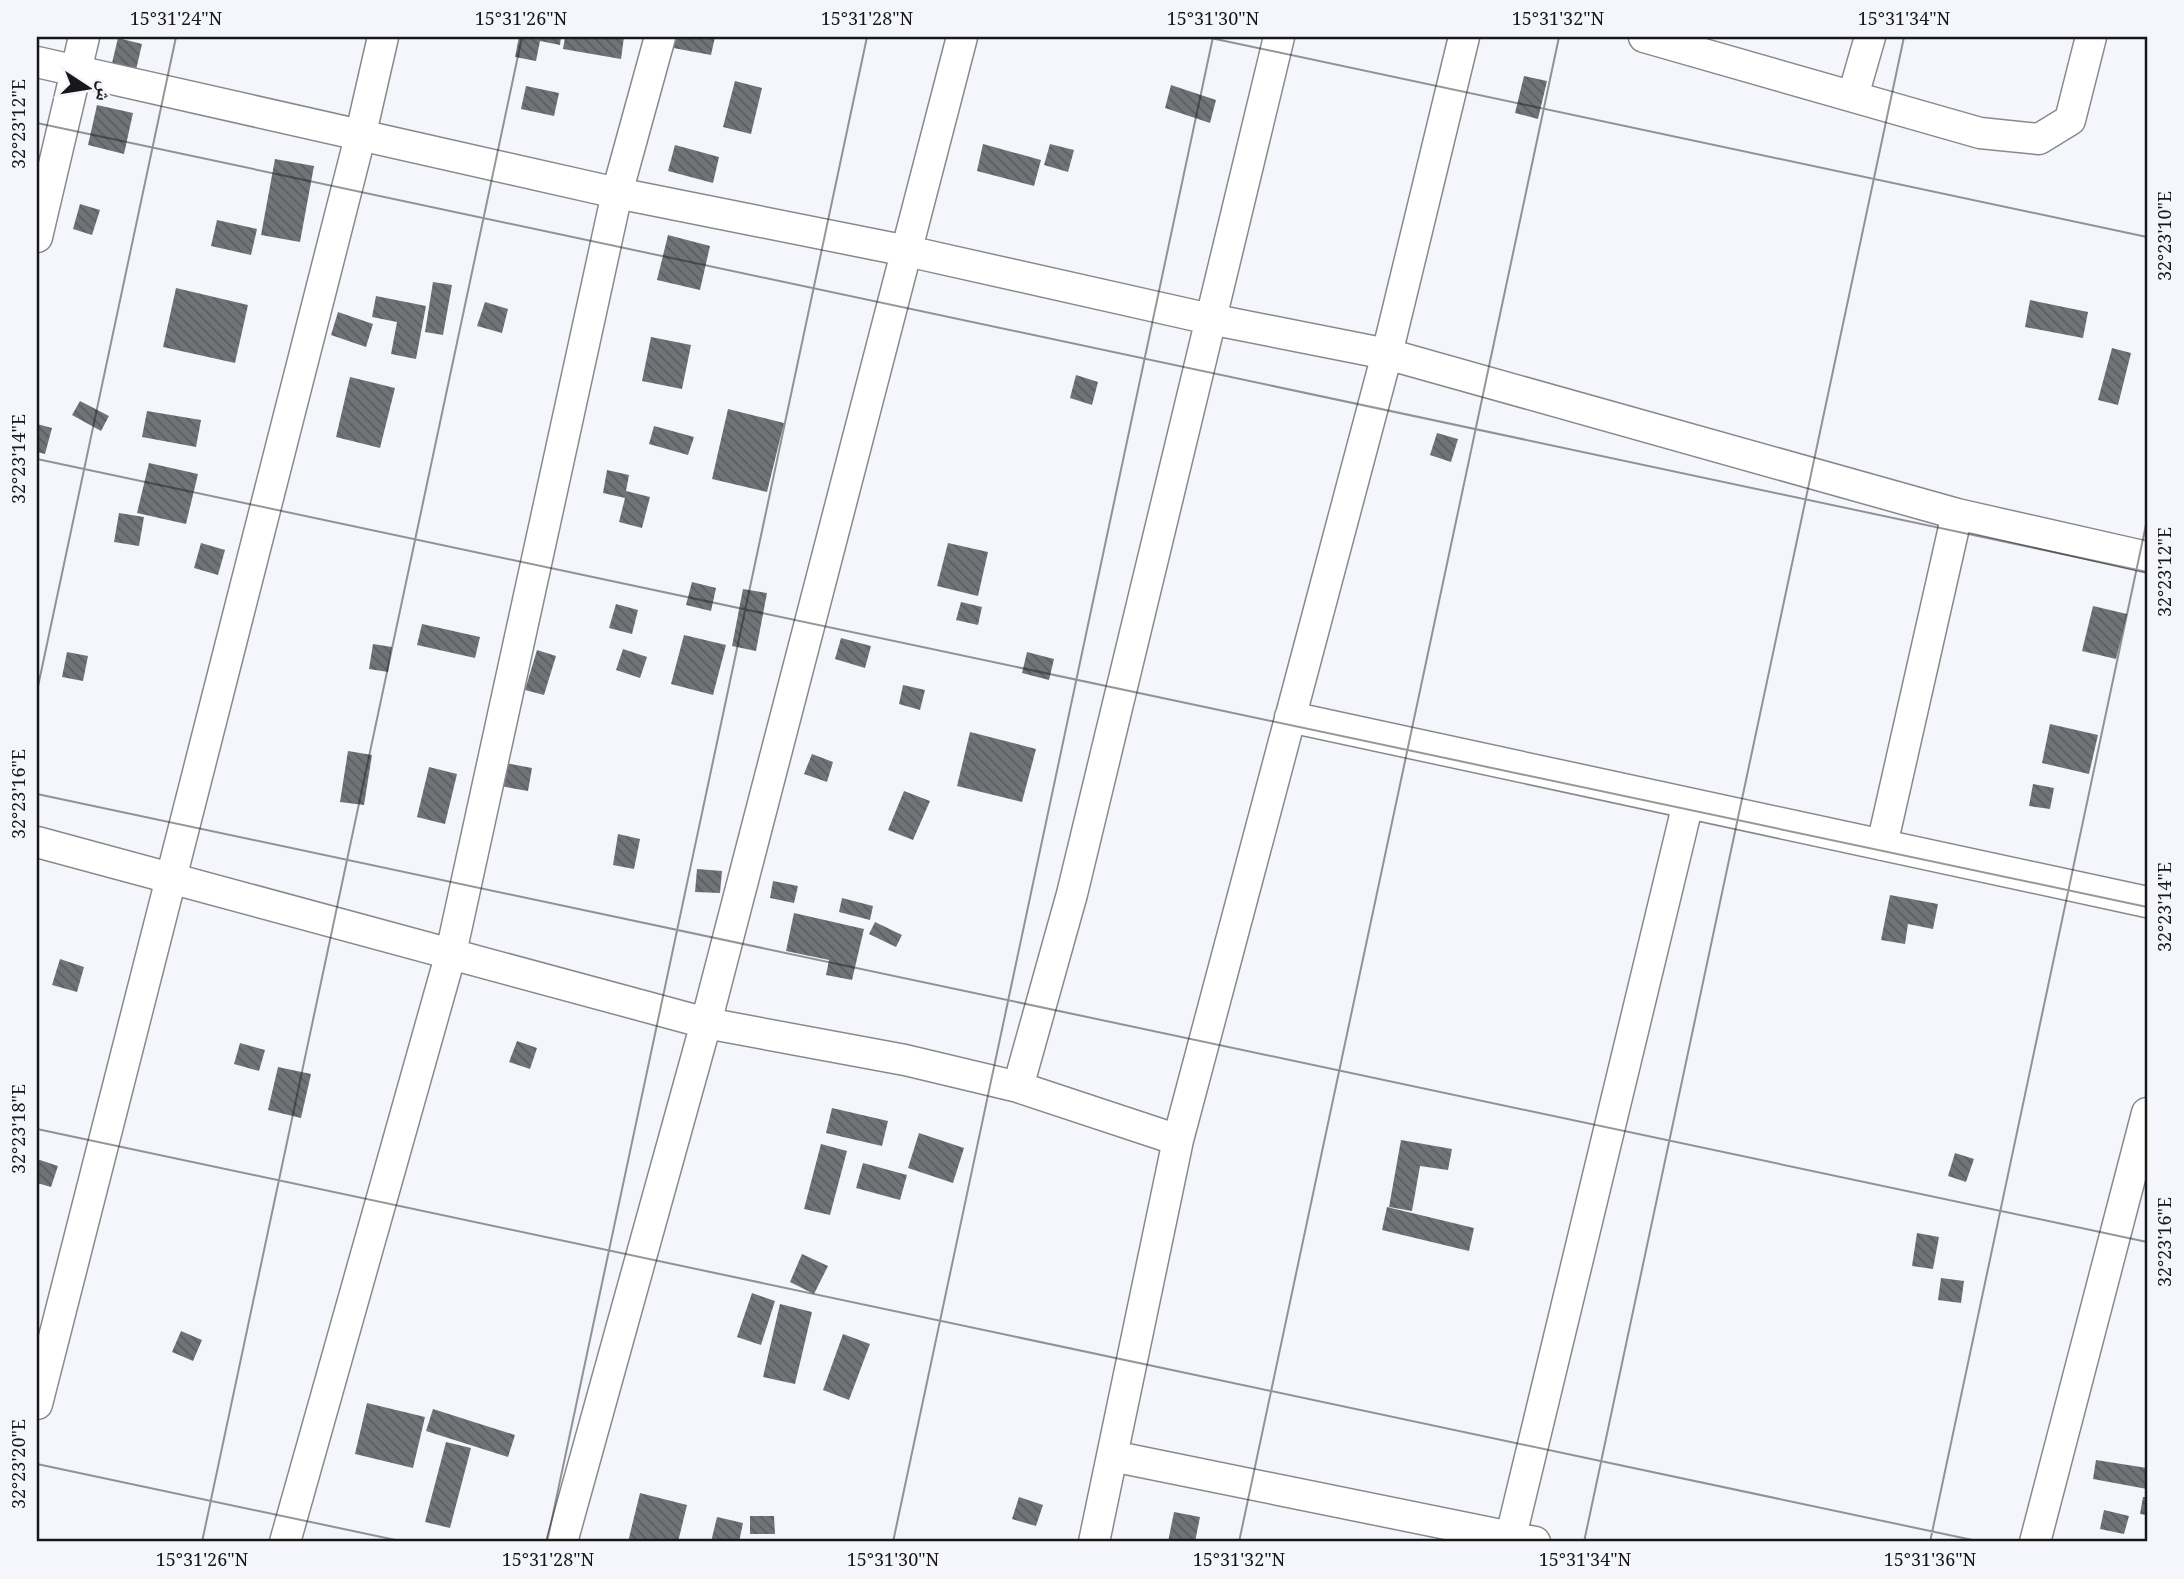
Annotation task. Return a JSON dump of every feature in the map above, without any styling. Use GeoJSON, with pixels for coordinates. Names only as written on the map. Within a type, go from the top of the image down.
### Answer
{"type":"FeatureCollection","features":[{"type":"Feature","properties":{"kind":"street"},"geometry":{"type":"LineString","coordinates":[[37,237],[84,37]]}},
{"type":"Feature","properties":{"kind":"street"},"geometry":{"type":"LineString","coordinates":[[37,1404],[361,133],[383,37]]}},
{"type":"Feature","properties":{"kind":"street"},"geometry":{"type":"LineString","coordinates":[[285,1542],[451,953],[617,192],[660,37]]}},
{"type":"Feature","properties":{"kind":"street"},"geometry":{"type":"LineString","coordinates":[[562,1542],[706,1023],[962,37]]}},
{"type":"Feature","properties":{"kind":"street"},"geometry":{"type":"LineString","coordinates":[[1018,1087],[1072,894],[1279,37]]}},
{"type":"Feature","properties":{"kind":"street"},"geometry":{"type":"LineString","coordinates":[[1094,1542],[1178,1140],[1387,354],[1464,37]]}},
{"type":"Feature","properties":{"kind":"street"},"geometry":{"type":"LineString","coordinates":[[1644,37],[1980,133],[2039,139],[2070,120],[2091,37]]}},
{"type":"Feature","properties":{"kind":"street"},"geometry":{"type":"LineString","coordinates":[[1853,96],[1870,37]]}},
{"type":"Feature","properties":{"kind":"street"},"geometry":{"type":"LineString","coordinates":[[37,61],[617,192],[1387,354],[1957,514],[2147,557]]}},
{"type":"Feature","properties":{"kind":"street"},"geometry":{"type":"LineString","coordinates":[[1882,845],[1957,514]]}},
{"type":"Feature","properties":{"kind":"street"},"geometry":{"type":"LineString","coordinates":[[1290,717],[2147,902]]}},
{"type":"Feature","properties":{"kind":"street"},"geometry":{"type":"LineString","coordinates":[[1112,1456],[1523,1539],[1688,803]]}},
{"type":"Feature","properties":{"kind":"street"},"geometry":{"type":"LineString","coordinates":[[37,842],[706,1023],[905,1060],[1018,1087],[1178,1140]]}},
{"type":"Feature","properties":{"kind":"street"},"geometry":{"type":"LineString","coordinates":[[2035,1542],[2147,1113]]}},
{"type":"Feature","properties":{"kind":"building"},"geometry":{"type":"Polygon","coordinates":[[[519,37],[561,37],[560,45],[540,41],[536,61],[515,57],[519,37]]]}},
{"type":"Feature","properties":{"kind":"building"},"geometry":{"type":"Polygon","coordinates":[[[565,37],[624,37],[621,59],[563,49],[565,37]]]}},
{"type":"Feature","properties":{"kind":"building"},"geometry":{"type":"Polygon","coordinates":[[[670,37],[715,37],[711,55],[668,47],[670,37]]]}},
{"type":"Feature","properties":{"kind":"building"},"geometry":{"type":"Polygon","coordinates":[[[118,38],[142,44],[136,70],[112,63],[118,38]]]}},
{"type":"Feature","properties":{"kind":"building"},"geometry":{"type":"Polygon","coordinates":[[[1524,76],[1547,81],[1538,119],[1515,113],[1524,76]]]}},
{"type":"Feature","properties":{"kind":"building"},"geometry":{"type":"Polygon","coordinates":[[[735,81],[762,88],[751,134],[723,127],[735,81]]]}},
{"type":"Feature","properties":{"kind":"building"},"geometry":{"type":"Polygon","coordinates":[[[1171,85],[1216,100],[1210,123],[1165,108],[1171,85]]]}},
{"type":"Feature","properties":{"kind":"building"},"geometry":{"type":"Polygon","coordinates":[[[526,86],[559,93],[554,116],[521,109],[526,86]]]}},
{"type":"Feature","properties":{"kind":"building"},"geometry":{"type":"Polygon","coordinates":[[[97,105],[133,113],[124,154],[88,145],[97,105]]]}},
{"type":"Feature","properties":{"kind":"building"},"geometry":{"type":"Polygon","coordinates":[[[983,144],[1041,160],[1034,186],[977,171],[983,144]]]}},
{"type":"Feature","properties":{"kind":"building"},"geometry":{"type":"Polygon","coordinates":[[[1050,144],[1074,150],[1068,172],[1044,165],[1050,144]]]}},
{"type":"Feature","properties":{"kind":"building"},"geometry":{"type":"Polygon","coordinates":[[[675,145],[719,157],[713,183],[668,171],[675,145]]]}},
{"type":"Feature","properties":{"kind":"building"},"geometry":{"type":"Polygon","coordinates":[[[275,159],[314,166],[300,242],[261,235],[275,159]]]}},
{"type":"Feature","properties":{"kind":"building"},"geometry":{"type":"Polygon","coordinates":[[[80,204],[100,210],[92,235],[73,229],[80,204]]]}},
{"type":"Feature","properties":{"kind":"building"},"geometry":{"type":"Polygon","coordinates":[[[217,220],[257,229],[251,255],[211,246],[217,220]]]}},
{"type":"Feature","properties":{"kind":"building"},"geometry":{"type":"Polygon","coordinates":[[[668,235],[710,246],[700,290],[657,280],[668,235]]]}},
{"type":"Feature","properties":{"kind":"building"},"geometry":{"type":"Polygon","coordinates":[[[433,282],[452,285],[443,335],[425,332],[433,282]]]}},
{"type":"Feature","properties":{"kind":"building"},"geometry":{"type":"Polygon","coordinates":[[[176,288],[248,305],[235,363],[163,347],[176,288]]]}},
{"type":"Feature","properties":{"kind":"building"},"geometry":{"type":"Polygon","coordinates":[[[376,296],[426,306],[416,359],[391,354],[397,322],[372,317],[376,296]]]}},
{"type":"Feature","properties":{"kind":"building"},"geometry":{"type":"Polygon","coordinates":[[[2030,300],[2088,312],[2083,338],[2025,327],[2030,300]]]}},
{"type":"Feature","properties":{"kind":"building"},"geometry":{"type":"Polygon","coordinates":[[[485,302],[508,309],[502,333],[477,326],[485,302]]]}},
{"type":"Feature","properties":{"kind":"building"},"geometry":{"type":"Polygon","coordinates":[[[338,312],[373,324],[366,347],[331,335],[338,312]]]}},
{"type":"Feature","properties":{"kind":"building"},"geometry":{"type":"Polygon","coordinates":[[[651,337],[691,345],[682,389],[642,381],[651,337]]]}},
{"type":"Feature","properties":{"kind":"building"},"geometry":{"type":"Polygon","coordinates":[[[2112,348],[2131,353],[2118,405],[2098,400],[2112,348]]]}},
{"type":"Feature","properties":{"kind":"building"},"geometry":{"type":"Polygon","coordinates":[[[1076,375],[1098,382],[1092,405],[1070,398],[1076,375]]]}},
{"type":"Feature","properties":{"kind":"building"},"geometry":{"type":"Polygon","coordinates":[[[350,377],[395,388],[380,448],[336,437],[350,377]]]}},
{"type":"Feature","properties":{"kind":"building"},"geometry":{"type":"Polygon","coordinates":[[[80,401],[109,416],[101,431],[72,415],[80,401]]]}},
{"type":"Feature","properties":{"kind":"building"},"geometry":{"type":"Polygon","coordinates":[[[728,409],[784,423],[767,492],[712,479],[728,409]]]}},
{"type":"Feature","properties":{"kind":"building"},"geometry":{"type":"Polygon","coordinates":[[[147,411],[201,420],[196,447],[142,437],[147,411]]]}},
{"type":"Feature","properties":{"kind":"building"},"geometry":{"type":"Polygon","coordinates":[[[37,424],[52,428],[45,454],[37,452],[37,424]]]}},
{"type":"Feature","properties":{"kind":"building"},"geometry":{"type":"Polygon","coordinates":[[[654,426],[694,437],[688,455],[649,444],[654,426]]]}},
{"type":"Feature","properties":{"kind":"building"},"geometry":{"type":"Polygon","coordinates":[[[1437,433],[1458,439],[1451,462],[1430,455],[1437,433]]]}},
{"type":"Feature","properties":{"kind":"building"},"geometry":{"type":"Polygon","coordinates":[[[149,463],[198,474],[186,524],[137,513],[149,463]]]}},
{"type":"Feature","properties":{"kind":"building"},"geometry":{"type":"Polygon","coordinates":[[[607,470],[629,475],[626,491],[650,497],[642,528],[619,522],[625,498],[603,493],[607,470]]]}},
{"type":"Feature","properties":{"kind":"building"},"geometry":{"type":"Polygon","coordinates":[[[119,513],[144,517],[139,546],[114,542],[119,513]]]}},
{"type":"Feature","properties":{"kind":"building"},"geometry":{"type":"Polygon","coordinates":[[[201,543],[225,550],[218,575],[194,568],[201,543]]]}},
{"type":"Feature","properties":{"kind":"building"},"geometry":{"type":"Polygon","coordinates":[[[948,543],[988,552],[978,596],[937,586],[948,543]]]}},
{"type":"Feature","properties":{"kind":"building"},"geometry":{"type":"Polygon","coordinates":[[[692,582],[716,588],[711,611],[686,605],[692,582]]]}},
{"type":"Feature","properties":{"kind":"building"},"geometry":{"type":"Polygon","coordinates":[[[743,589],[767,593],[756,651],[732,646],[743,589]]]}},
{"type":"Feature","properties":{"kind":"building"},"geometry":{"type":"Polygon","coordinates":[[[961,602],[982,607],[978,625],[956,620],[961,602]]]}},
{"type":"Feature","properties":{"kind":"building"},"geometry":{"type":"Polygon","coordinates":[[[616,604],[638,610],[632,634],[609,628],[616,604]]]}},
{"type":"Feature","properties":{"kind":"building"},"geometry":{"type":"Polygon","coordinates":[[[2093,606],[2127,614],[2116,659],[2082,651],[2093,606]]]}},
{"type":"Feature","properties":{"kind":"building"},"geometry":{"type":"Polygon","coordinates":[[[422,624],[480,637],[475,658],[417,645],[422,624]]]}},
{"type":"Feature","properties":{"kind":"building"},"geometry":{"type":"Polygon","coordinates":[[[684,635],[726,645],[713,695],[671,684],[684,635]]]}},
{"type":"Feature","properties":{"kind":"building"},"geometry":{"type":"Polygon","coordinates":[[[841,638],[871,646],[865,668],[835,659],[841,638]]]}},
{"type":"Feature","properties":{"kind":"building"},"geometry":{"type":"Polygon","coordinates":[[[373,644],[392,647],[388,672],[369,669],[373,644]]]}},
{"type":"Feature","properties":{"kind":"building"},"geometry":{"type":"Polygon","coordinates":[[[623,649],[647,657],[640,678],[616,670],[623,649]]]}},
{"type":"Feature","properties":{"kind":"building"},"geometry":{"type":"Polygon","coordinates":[[[537,650],[556,656],[544,695],[525,690],[537,650]]]}},
{"type":"Feature","properties":{"kind":"building"},"geometry":{"type":"Polygon","coordinates":[[[67,652],[88,656],[83,681],[62,677],[67,652]]]}},
{"type":"Feature","properties":{"kind":"building"},"geometry":{"type":"Polygon","coordinates":[[[1027,652],[1054,659],[1049,680],[1022,673],[1027,652]]]}},
{"type":"Feature","properties":{"kind":"building"},"geometry":{"type":"Polygon","coordinates":[[[903,685],[925,690],[920,710],[899,704],[903,685]]]}},
{"type":"Feature","properties":{"kind":"building"},"geometry":{"type":"Polygon","coordinates":[[[2050,724],[2098,735],[2089,774],[2042,763],[2050,724]]]}},
{"type":"Feature","properties":{"kind":"building"},"geometry":{"type":"Polygon","coordinates":[[[970,732],[1036,749],[1022,802],[957,786],[970,732]]]}},
{"type":"Feature","properties":{"kind":"building"},"geometry":{"type":"Polygon","coordinates":[[[348,751],[372,755],[364,805],[340,802],[348,751]]]}},
{"type":"Feature","properties":{"kind":"building"},"geometry":{"type":"Polygon","coordinates":[[[812,754],[833,762],[827,782],[804,774],[812,754]]]}},
{"type":"Feature","properties":{"kind":"building"},"geometry":{"type":"Polygon","coordinates":[[[505,763],[532,768],[528,791],[500,786],[505,763]]]}},
{"type":"Feature","properties":{"kind":"building"},"geometry":{"type":"Polygon","coordinates":[[[429,767],[457,774],[445,824],[417,817],[429,767]]]}},
{"type":"Feature","properties":{"kind":"building"},"geometry":{"type":"Polygon","coordinates":[[[2033,784],[2054,788],[2050,809],[2029,806],[2033,784]]]}},
{"type":"Feature","properties":{"kind":"building"},"geometry":{"type":"Polygon","coordinates":[[[904,791],[930,801],[913,840],[888,830],[904,791]]]}},
{"type":"Feature","properties":{"kind":"building"},"geometry":{"type":"Polygon","coordinates":[[[618,834],[640,839],[634,869],[613,865],[618,834]]]}},
{"type":"Feature","properties":{"kind":"building"},"geometry":{"type":"Polygon","coordinates":[[[697,869],[722,871],[720,893],[695,892],[697,869]]]}},
{"type":"Feature","properties":{"kind":"building"},"geometry":{"type":"Polygon","coordinates":[[[773,881],[798,886],[794,903],[770,898],[773,881]]]}},
{"type":"Feature","properties":{"kind":"building"},"geometry":{"type":"Polygon","coordinates":[[[1890,895],[1938,904],[1933,929],[1908,924],[1905,944],[1881,940],[1890,895]]]}},
{"type":"Feature","properties":{"kind":"building"},"geometry":{"type":"Polygon","coordinates":[[[842,898],[873,906],[870,920],[839,912],[842,898]]]}},
{"type":"Feature","properties":{"kind":"building"},"geometry":{"type":"Polygon","coordinates":[[[794,913],[864,929],[852,980],[826,975],[829,960],[786,951],[794,913]]]}},
{"type":"Feature","properties":{"kind":"building"},"geometry":{"type":"Polygon","coordinates":[[[875,922],[902,935],[896,947],[869,934],[875,922]]]}},
{"type":"Feature","properties":{"kind":"building"},"geometry":{"type":"Polygon","coordinates":[[[60,959],[84,967],[77,992],[52,985],[60,959]]]}},
{"type":"Feature","properties":{"kind":"building"},"geometry":{"type":"Polygon","coordinates":[[[517,1041],[537,1048],[530,1069],[509,1062],[517,1041]]]}},
{"type":"Feature","properties":{"kind":"building"},"geometry":{"type":"Polygon","coordinates":[[[240,1043],[265,1050],[259,1071],[234,1064],[240,1043]]]}},
{"type":"Feature","properties":{"kind":"building"},"geometry":{"type":"Polygon","coordinates":[[[278,1067],[311,1074],[301,1118],[268,1110],[278,1067]]]}},
{"type":"Feature","properties":{"kind":"building"},"geometry":{"type":"Polygon","coordinates":[[[832,1108],[888,1121],[882,1146],[826,1133],[832,1108]]]}},
{"type":"Feature","properties":{"kind":"building"},"geometry":{"type":"Polygon","coordinates":[[[919,1133],[964,1148],[953,1183],[908,1168],[919,1133]]]}},
{"type":"Feature","properties":{"kind":"building"},"geometry":{"type":"Polygon","coordinates":[[[1401,1140],[1452,1149],[1448,1170],[1420,1166],[1412,1211],[1389,1207],[1401,1140]]]}},
{"type":"Feature","properties":{"kind":"building"},"geometry":{"type":"Polygon","coordinates":[[[821,1144],[847,1151],[830,1215],[804,1209],[821,1144]]]}},
{"type":"Feature","properties":{"kind":"building"},"geometry":{"type":"Polygon","coordinates":[[[1955,1153],[1974,1159],[1966,1182],[1948,1176],[1955,1153]]]}},
{"type":"Feature","properties":{"kind":"building"},"geometry":{"type":"Polygon","coordinates":[[[37,1159],[58,1166],[51,1187],[37,1183],[37,1159]]]}},
{"type":"Feature","properties":{"kind":"building"},"geometry":{"type":"Polygon","coordinates":[[[863,1163],[907,1175],[900,1200],[856,1188],[863,1163]]]}},
{"type":"Feature","properties":{"kind":"building"},"geometry":{"type":"Polygon","coordinates":[[[1387,1207],[1474,1228],[1469,1251],[1382,1230],[1387,1207]]]}},
{"type":"Feature","properties":{"kind":"building"},"geometry":{"type":"Polygon","coordinates":[[[1917,1233],[1939,1237],[1933,1269],[1912,1266],[1917,1233]]]}},
{"type":"Feature","properties":{"kind":"building"},"geometry":{"type":"Polygon","coordinates":[[[802,1254],[828,1266],[814,1294],[790,1282],[802,1254]]]}},
{"type":"Feature","properties":{"kind":"building"},"geometry":{"type":"Polygon","coordinates":[[[1941,1278],[1964,1281],[1961,1303],[1938,1300],[1941,1278]]]}},
{"type":"Feature","properties":{"kind":"building"},"geometry":{"type":"Polygon","coordinates":[[[752,1293],[775,1301],[761,1345],[737,1337],[752,1293]]]}},
{"type":"Feature","properties":{"kind":"building"},"geometry":{"type":"Polygon","coordinates":[[[780,1304],[812,1312],[795,1384],[763,1377],[780,1304]]]}},
{"type":"Feature","properties":{"kind":"building"},"geometry":{"type":"Polygon","coordinates":[[[181,1331],[202,1340],[193,1361],[172,1352],[181,1331]]]}},
{"type":"Feature","properties":{"kind":"building"},"geometry":{"type":"Polygon","coordinates":[[[843,1334],[870,1344],[849,1400],[823,1390],[843,1334]]]}},
{"type":"Feature","properties":{"kind":"building"},"geometry":{"type":"Polygon","coordinates":[[[367,1403],[425,1417],[413,1468],[355,1454],[367,1403]]]}},
{"type":"Feature","properties":{"kind":"building"},"geometry":{"type":"Polygon","coordinates":[[[433,1409],[515,1435],[508,1457],[426,1431],[433,1409]]]}},
{"type":"Feature","properties":{"kind":"building"},"geometry":{"type":"Polygon","coordinates":[[[446,1442],[471,1448],[450,1528],[425,1522],[446,1442]]]}},
{"type":"Feature","properties":{"kind":"building"},"geometry":{"type":"Polygon","coordinates":[[[2096,1460],[2147,1468],[2147,1489],[2093,1479],[2096,1460]]]}},
{"type":"Feature","properties":{"kind":"building"},"geometry":{"type":"Polygon","coordinates":[[[640,1493],[687,1505],[678,1542],[628,1542],[640,1493]]]}},
{"type":"Feature","properties":{"kind":"building"},"geometry":{"type":"Polygon","coordinates":[[[1019,1497],[1043,1505],[1036,1526],[1012,1519],[1019,1497]]]}},
{"type":"Feature","properties":{"kind":"building"},"geometry":{"type":"Polygon","coordinates":[[[2143,1497],[2147,1497],[2147,1515],[2140,1514],[2143,1497]]]}},
{"type":"Feature","properties":{"kind":"building"},"geometry":{"type":"Polygon","coordinates":[[[2104,1510],[2129,1516],[2124,1534],[2100,1529],[2104,1510]]]}},
{"type":"Feature","properties":{"kind":"building"},"geometry":{"type":"Polygon","coordinates":[[[1174,1512],[1200,1517],[1195,1542],[1168,1542],[1174,1512]]]}},
{"type":"Feature","properties":{"kind":"building"},"geometry":{"type":"Polygon","coordinates":[[[750,1516],[774,1516],[775,1534],[750,1534],[750,1516]]]}},
{"type":"Feature","properties":{"kind":"building"},"geometry":{"type":"Polygon","coordinates":[[[717,1517],[743,1523],[739,1542],[711,1542],[717,1517]]]}}]}
